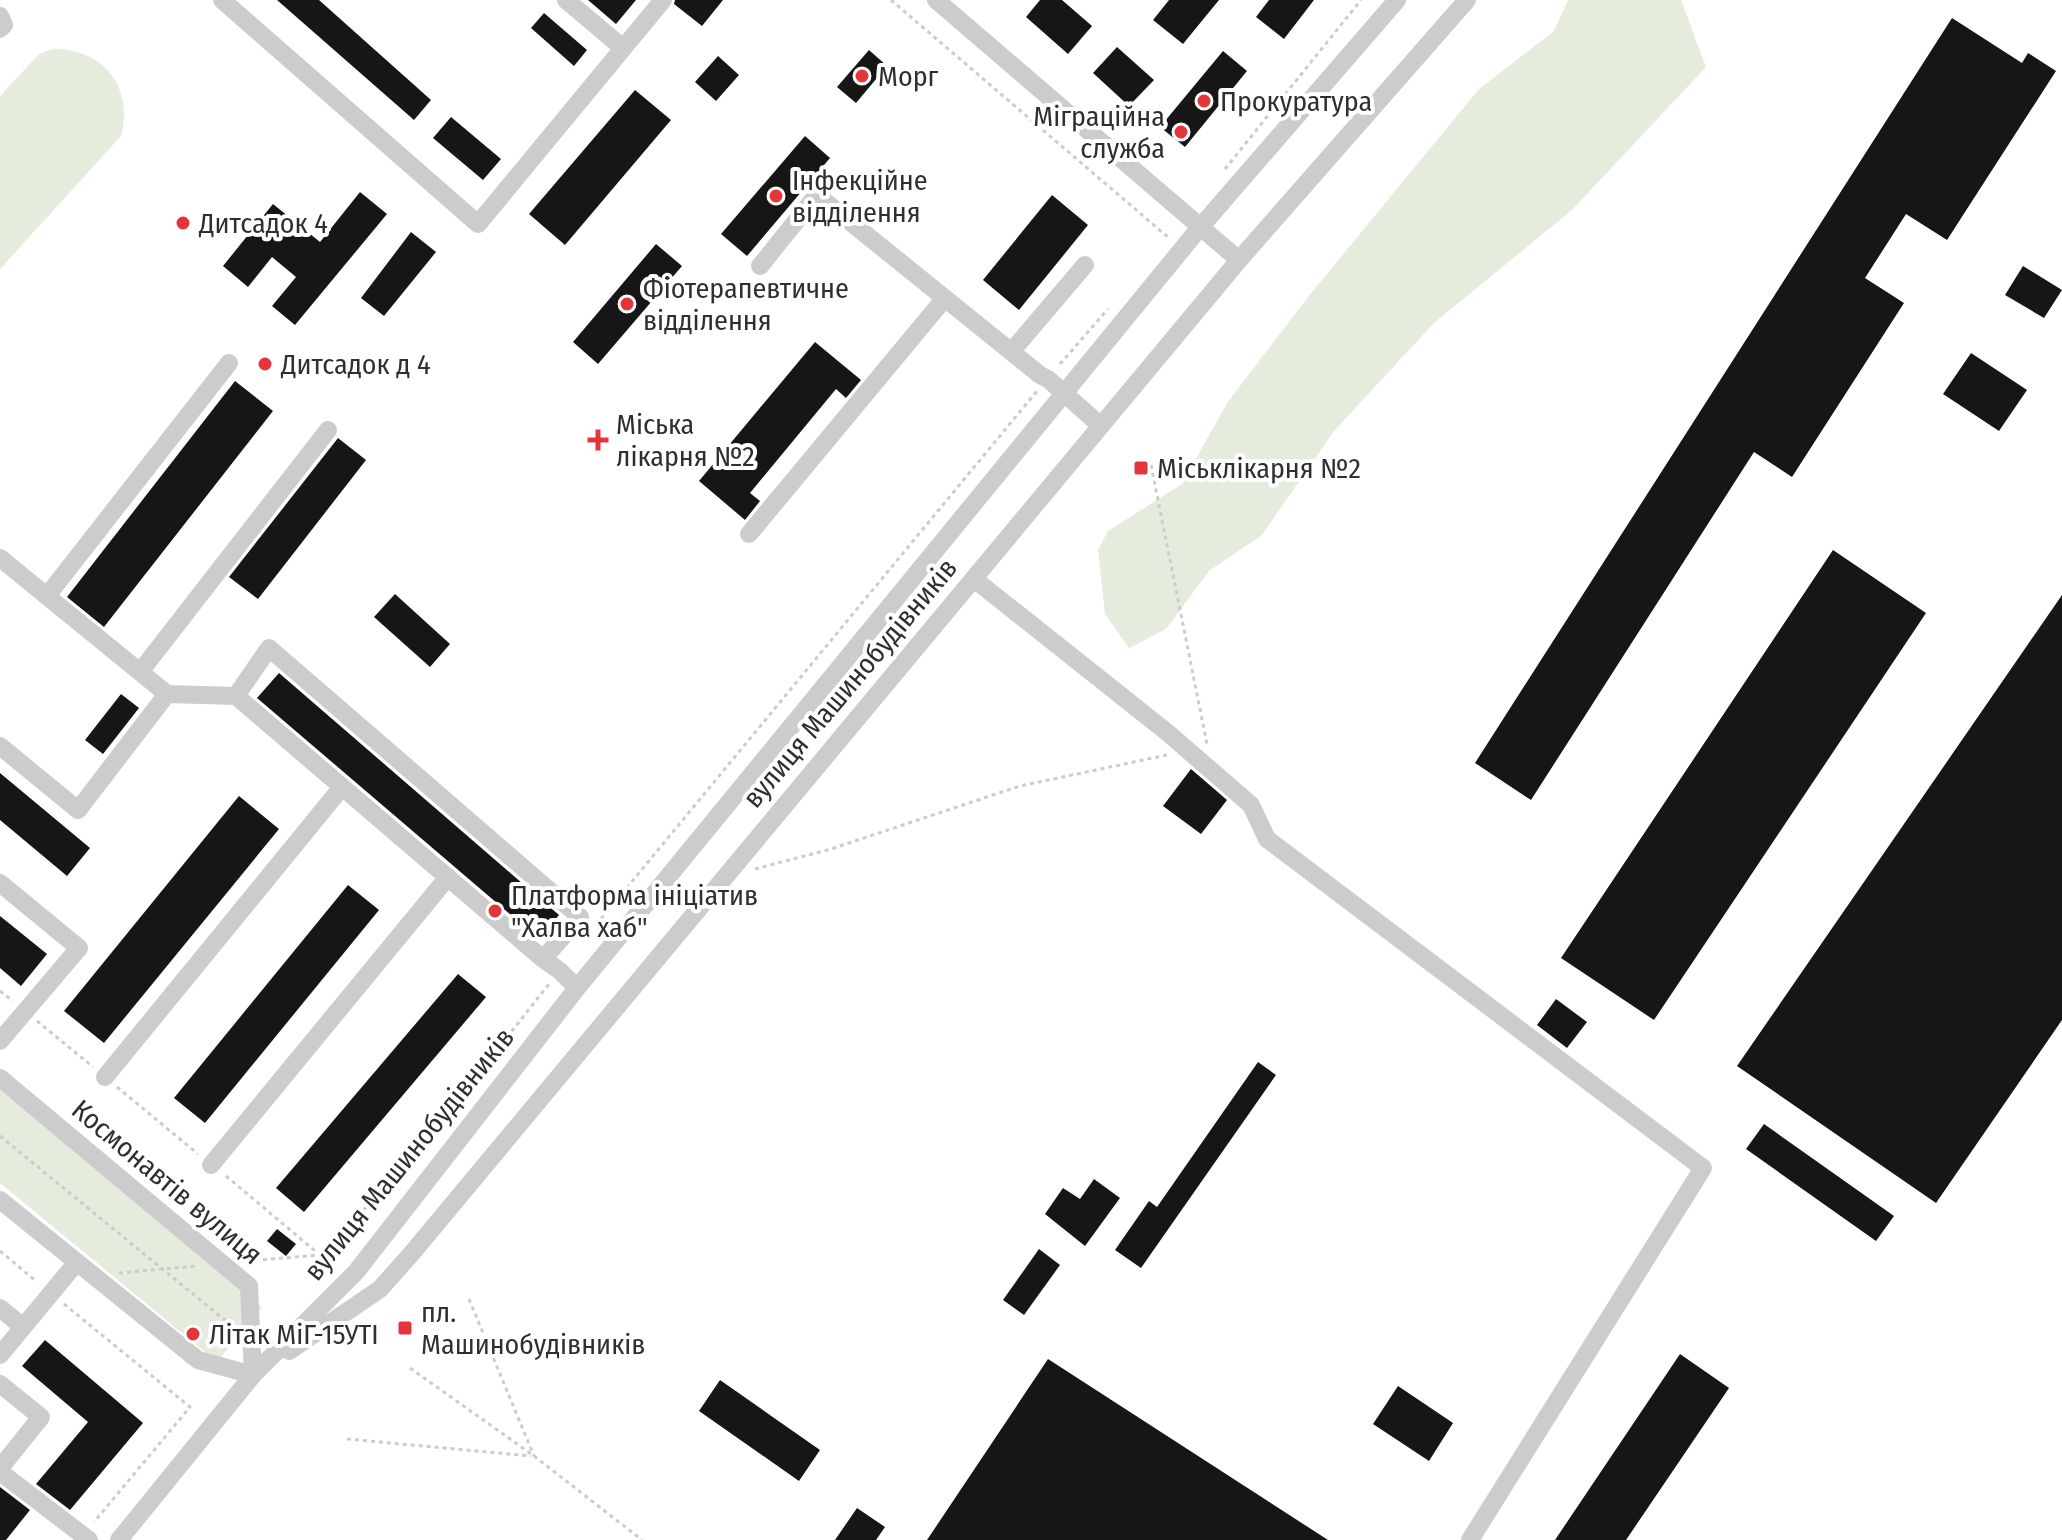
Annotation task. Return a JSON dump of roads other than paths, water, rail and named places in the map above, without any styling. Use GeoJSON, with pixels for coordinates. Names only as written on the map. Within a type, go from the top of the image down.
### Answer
{"type":"FeatureCollection","features":[{"type":"Feature","properties":{"kind":"street"},"geometry":{"type":"LineString","coordinates":[[222,0],[478,224],[663,0]]}},
{"type":"Feature","properties":{"kind":"street"},"geometry":{"type":"LineString","coordinates":[[566,0],[623,48]]}},
{"type":"Feature","properties":{"kind":"street"},"geometry":{"type":"LineString","coordinates":[[936,0],[1239,260]]}},
{"type":"Feature","properties":{"kind":"street","name":"вулиця Машинобудівників"},"geometry":{"type":"LineString","coordinates":[[119,1540],[253,1375],[356,1272],[577,988],[1063,394],[1193,222],[1397,0]]}},
{"type":"Feature","properties":{"kind":"street","name":"вулиця Машинобудівників"},"geometry":{"type":"LineString","coordinates":[[253,1375],[380,1289],[1239,260],[1467,0]]}},
{"type":"Feature","properties":{"kind":"street"},"geometry":{"type":"LineString","coordinates":[[0,16],[4,25],[0,29]]}},
{"type":"Feature","properties":{"kind":"street"},"geometry":{"type":"LineString","coordinates":[[760,266],[817,195],[1048,379],[1101,426]]}},
{"type":"Feature","properties":{"kind":"street"},"geometry":{"type":"LineString","coordinates":[[1011,352],[1085,265]]}},
{"type":"Feature","properties":{"kind":"street"},"geometry":{"type":"LineString","coordinates":[[749,534],[945,298]]}},
{"type":"Feature","properties":{"kind":"street"},"geometry":{"type":"LineString","coordinates":[[47,596],[229,363]]}},
{"type":"Feature","properties":{"kind":"street"},"geometry":{"type":"LineString","coordinates":[[140,672],[328,430]]}},
{"type":"Feature","properties":{"kind":"street"},"geometry":{"type":"LineString","coordinates":[[0,558],[167,694],[236,696],[577,988]]}},
{"type":"Feature","properties":{"kind":"street"},"geometry":{"type":"LineString","coordinates":[[974,579],[1188,750],[1251,805],[1267,839],[1703,1168],[1470,1540]]}},
{"type":"Feature","properties":{"kind":"street"},"geometry":{"type":"LineString","coordinates":[[236,696],[269,648],[580,917],[543,959]]}},
{"type":"Feature","properties":{"kind":"street"},"geometry":{"type":"LineString","coordinates":[[0,746],[78,810],[167,694]]}},
{"type":"Feature","properties":{"kind":"street"},"geometry":{"type":"LineString","coordinates":[[105,1077],[342,787]]}},
{"type":"Feature","properties":{"kind":"street"},"geometry":{"type":"LineString","coordinates":[[211,1165],[448,877]]}},
{"type":"Feature","properties":{"kind":"street"},"geometry":{"type":"LineString","coordinates":[[0,883],[79,948],[0,1041]]}},
{"type":"Feature","properties":{"kind":"street","name":"Космонавтів вулиця"},"geometry":{"type":"LineString","coordinates":[[0,1078],[249,1286],[253,1375]]}},
{"type":"Feature","properties":{"kind":"street"},"geometry":{"type":"LineString","coordinates":[[0,1200],[198,1360],[253,1375]]}},
{"type":"Feature","properties":{"kind":"street"},"geometry":{"type":"LineString","coordinates":[[0,1355],[77,1262]]}},
{"type":"Feature","properties":{"kind":"street"},"geometry":{"type":"LineString","coordinates":[[0,1308],[23,1327]]}},
{"type":"Feature","properties":{"kind":"street"},"geometry":{"type":"LineString","coordinates":[[0,1384],[41,1417],[0,1470],[86,1538]]}},
{"type":"Feature","properties":{"kind":"place","name":"Морг"},"geometry":{"type":"Point","coordinates":[862,76]}},
{"type":"Feature","properties":{"kind":"place","name":"Прокуратура"},"geometry":{"type":"Point","coordinates":[1204,101]}},
{"type":"Feature","properties":{"kind":"place","name":"Міграційна служба"},"geometry":{"type":"Point","coordinates":[1181,132]}},
{"type":"Feature","properties":{"kind":"place","name":"Інфекційне відділення"},"geometry":{"type":"Point","coordinates":[776,196]}},
{"type":"Feature","properties":{"kind":"place","name":"Дитсадок 4"},"geometry":{"type":"Point","coordinates":[183,223]}},
{"type":"Feature","properties":{"kind":"place","name":"Фіотерапевтичне відділення"},"geometry":{"type":"Point","coordinates":[627,304]}},
{"type":"Feature","properties":{"kind":"place","name":"Дитсадок д 4"},"geometry":{"type":"Point","coordinates":[265,364]}},
{"type":"Feature","properties":{"kind":"place","name":"Міська лікарня №2"},"geometry":{"type":"Point","coordinates":[598,440]}},
{"type":"Feature","properties":{"kind":"place","name":"Міськлікарня №2"},"geometry":{"type":"Point","coordinates":[1141,468]}},
{"type":"Feature","properties":{"kind":"place","name":"Платформа ініціатив \"Халва хаб\""},"geometry":{"type":"Point","coordinates":[495,911]}},
{"type":"Feature","properties":{"kind":"place","name":"пл. Машинобудівників"},"geometry":{"type":"Point","coordinates":[405,1328]}},
{"type":"Feature","properties":{"kind":"place","name":"Літак МіГ-15УТІ"},"geometry":{"type":"Point","coordinates":[193,1334]}}]}
